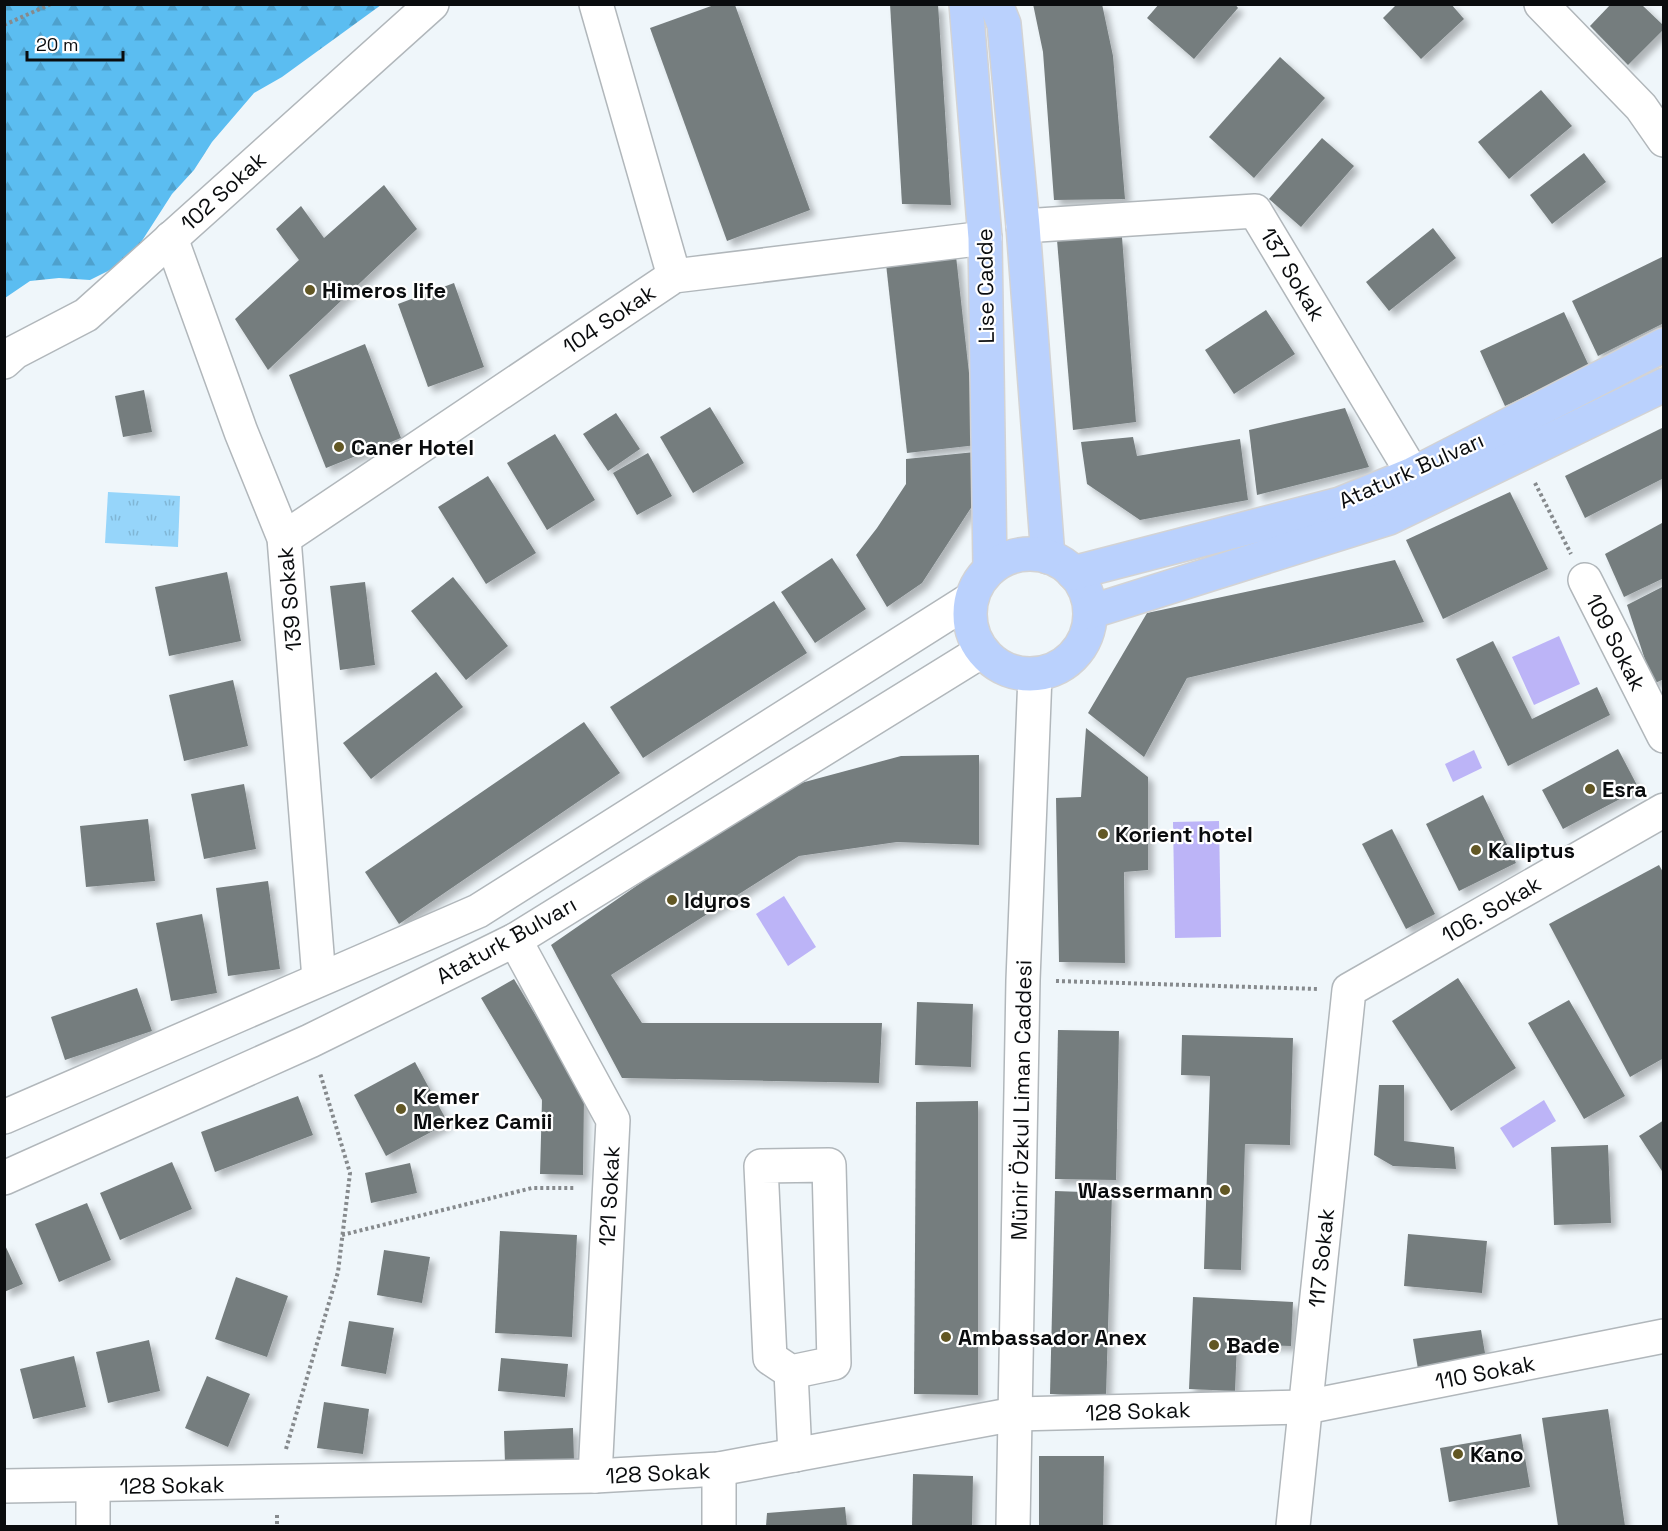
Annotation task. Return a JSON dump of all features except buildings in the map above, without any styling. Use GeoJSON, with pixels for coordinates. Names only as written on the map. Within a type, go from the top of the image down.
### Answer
{"type":"FeatureCollection","features":[{"type":"Feature","properties":{"kind":"main road","name":"Lise Cadde"},"geometry":{"type":"LineString","coordinates":[[966,4],[985,238],[990,569]]}},
{"type":"Feature","properties":{"kind":"main road","name":"Lise Cadde"},"geometry":{"type":"LineString","coordinates":[[996,4],[1004,24],[1023,226],[1061,565]]}},
{"type":"Feature","properties":{"kind":"main road","name":"Ataturk Bulvarı"},"geometry":{"type":"LineString","coordinates":[[1061,565],[1340,504],[1413,474],[1664,345]]}},
{"type":"Feature","properties":{"kind":"main road","name":"Ataturk Bulvarı"},"geometry":{"type":"LineString","coordinates":[[1090,612],[1389,518],[1664,385]]}},
{"type":"Feature","properties":{"kind":"main road"},"geometry":{"type":"LineString","coordinates":[[1028,554],[1061,565],[1088,597],[1090,612],[1088,630],[1080,647],[1068,660],[1053,670],[1035,675],[1015,673],[997,665],[982,651],[973,635],[969,617],[972,599],[979,582],[990,569],[1008,558],[1028,554]]}},
{"type":"Feature","properties":{"kind":"street","name":"102 Sokak"},"geometry":{"type":"LineString","coordinates":[[4,362],[15,352],[86,315],[432,4]]}},
{"type":"Feature","properties":{"kind":"street"},"geometry":{"type":"LineString","coordinates":[[596,4],[674,276]]}},
{"type":"Feature","properties":{"kind":"street"},"geometry":{"type":"LineString","coordinates":[[1541,4],[1641,106],[1664,140]]}},
{"type":"Feature","properties":{"kind":"street","name":"137 Sokak"},"geometry":{"type":"LineString","coordinates":[[1023,226],[1256,211],[1413,474]]}},
{"type":"Feature","properties":{"kind":"street","name":"139 Sokak"},"geometry":{"type":"LineString","coordinates":[[171,238],[241,432],[284,538],[319,979]]}},
{"type":"Feature","properties":{"kind":"street","name":"104 Sokak"},"geometry":{"type":"LineString","coordinates":[[284,538],[674,276],[985,238]]}},
{"type":"Feature","properties":{"kind":"street","name":"109 Sokak"},"geometry":{"type":"LineString","coordinates":[[1585,580],[1664,736]]}},
{"type":"Feature","properties":{"kind":"street","name":"Ataturk Bulvarı"},"geometry":{"type":"LineString","coordinates":[[6,1106],[319,979],[478,910],[972,599]]}},
{"type":"Feature","properties":{"kind":"street","name":"Ataturk Bulvarı"},"geometry":{"type":"LineString","coordinates":[[4,1178],[310,1041],[515,940],[982,651]]}},
{"type":"Feature","properties":{"kind":"street","name":"Münir Özkul Liman Caddesi"},"geometry":{"type":"LineString","coordinates":[[1013,1527],[1023,981],[1035,675]]}},
{"type":"Feature","properties":{"kind":"street","name":"106. Sokak"},"geometry":{"type":"LineString","coordinates":[[1349,990],[1661,819]]}},
{"type":"Feature","properties":{"kind":"street","name":"121 Sokak"},"geometry":{"type":"LineString","coordinates":[[515,940],[627,1121],[610,1189],[595,1476]]}},
{"type":"Feature","properties":{"kind":"street","name":"117 Sokak"},"geometry":{"type":"LineString","coordinates":[[1293,1527],[1349,990]]}},
{"type":"Feature","properties":{"kind":"street"},"geometry":{"type":"LineString","coordinates":[[829,1165],[834,1362],[791,1372],[770,1358],[761,1166],[829,1165]]}},
{"type":"Feature","properties":{"kind":"street","name":"110 Sokak"},"geometry":{"type":"LineString","coordinates":[[1306,1407],[1664,1336]]}},
{"type":"Feature","properties":{"kind":"street"},"geometry":{"type":"LineString","coordinates":[[791,1372],[795,1455]]}},
{"type":"Feature","properties":{"kind":"street","name":"128 Sokak"},"geometry":{"type":"LineString","coordinates":[[4,1486],[595,1476],[720,1469],[1015,1414],[1306,1407]]}},
{"type":"Feature","properties":{"kind":"street"},"geometry":{"type":"LineString","coordinates":[[719,1527],[720,1469]]}},
{"type":"Feature","properties":{"kind":"street"},"geometry":{"type":"LineString","coordinates":[[93,1486],[93,1527]]}},
{"type":"Feature","properties":{"kind":"path"},"geometry":{"type":"LineString","coordinates":[[4,25],[51,4]]}},
{"type":"Feature","properties":{"kind":"path"},"geometry":{"type":"LineString","coordinates":[[1521,456],[1585,580]]}},
{"type":"Feature","properties":{"kind":"path"},"geometry":{"type":"LineString","coordinates":[[1023,981],[1349,990]]}},
{"type":"Feature","properties":{"kind":"path"},"geometry":{"type":"LineString","coordinates":[[276,1483],[338,1272],[350,1173],[310,1041]]}},
{"type":"Feature","properties":{"kind":"path"},"geometry":{"type":"LineString","coordinates":[[342,1234],[532,1188],[610,1189]]}},
{"type":"Feature","properties":{"kind":"green space"},"geometry":{"type":"Polygon","coordinates":[[[5,5],[381,5],[282,77],[254,93],[212,142],[194,170],[172,194],[138,247],[116,267],[90,280],[59,278],[30,281],[5,298],[5,5]]]}},
{"type":"Feature","properties":{"kind":"green space"},"geometry":{"type":"Polygon","coordinates":[[[108,492],[180,496],[178,547],[105,543],[108,492]]]}},
{"type":"Feature","properties":{"kind":"shaded area"},"geometry":{"type":"Polygon","coordinates":[[[1559,636],[1580,684],[1534,705],[1512,657],[1559,636]]]}},
{"type":"Feature","properties":{"kind":"shaded area"},"geometry":{"type":"Polygon","coordinates":[[[1474,750],[1482,768],[1453,782],[1445,764],[1474,750]]]}},
{"type":"Feature","properties":{"kind":"shaded area"},"geometry":{"type":"Polygon","coordinates":[[[1219,821],[1221,937],[1175,938],[1173,822],[1219,821]]]}},
{"type":"Feature","properties":{"kind":"shaded area"},"geometry":{"type":"Polygon","coordinates":[[[784,896],[816,947],[788,966],[756,914],[784,896]]]}},
{"type":"Feature","properties":{"kind":"shaded area"},"geometry":{"type":"Polygon","coordinates":[[[1544,1100],[1556,1121],[1513,1148],[1500,1128],[1544,1100]]]}},
{"type":"Feature","properties":{"kind":"place","name":"Himeros life"},"geometry":{"type":"Point","coordinates":[310,290]}},
{"type":"Feature","properties":{"kind":"place","name":"Caner Hotel"},"geometry":{"type":"Point","coordinates":[339,447]}},
{"type":"Feature","properties":{"kind":"place","name":"Esra"},"geometry":{"type":"Point","coordinates":[1590,789]}},
{"type":"Feature","properties":{"kind":"place","name":"Korient hotel"},"geometry":{"type":"Point","coordinates":[1103,834]}},
{"type":"Feature","properties":{"kind":"place","name":"Kaliptus"},"geometry":{"type":"Point","coordinates":[1476,850]}},
{"type":"Feature","properties":{"kind":"place","name":"Idyros"},"geometry":{"type":"Point","coordinates":[672,900]}},
{"type":"Feature","properties":{"kind":"place","name":"Kemer Merkez Camii"},"geometry":{"type":"Point","coordinates":[401,1109]}},
{"type":"Feature","properties":{"kind":"place","name":"Wassermann"},"geometry":{"type":"Point","coordinates":[1225,1190]}},
{"type":"Feature","properties":{"kind":"place","name":"Ambassador Anex"},"geometry":{"type":"Point","coordinates":[946,1337]}},
{"type":"Feature","properties":{"kind":"place","name":"Bade"},"geometry":{"type":"Point","coordinates":[1214,1345]}},
{"type":"Feature","properties":{"kind":"place","name":"Kano"},"geometry":{"type":"Point","coordinates":[1458,1454]}}]}
